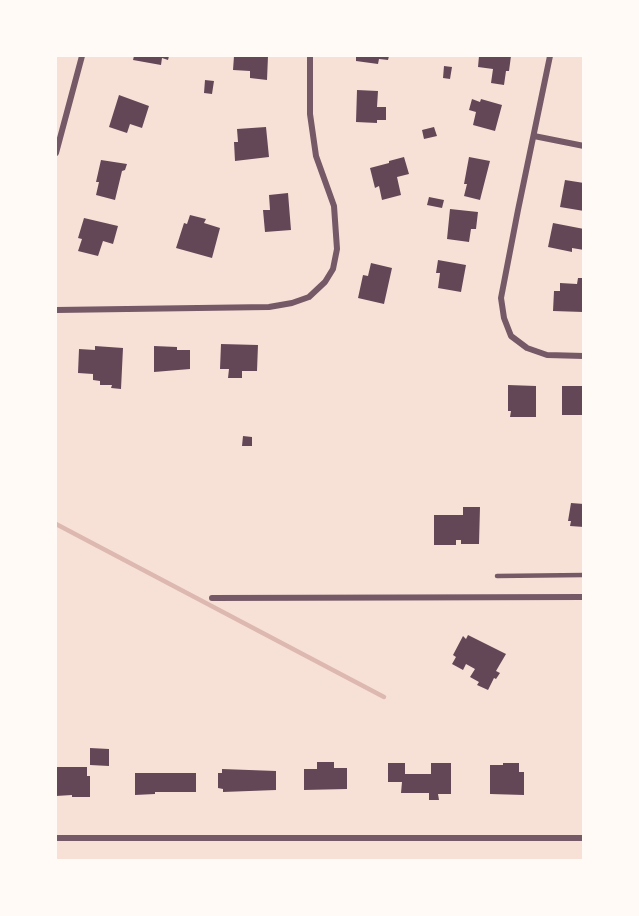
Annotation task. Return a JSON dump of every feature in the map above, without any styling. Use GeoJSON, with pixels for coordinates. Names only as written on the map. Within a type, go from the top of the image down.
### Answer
{"type":"FeatureCollection","features":[{"type":"Feature","properties":{"kind":"street"},"geometry":{"type":"LineString","coordinates":[[56,153],[82,56]]}},
{"type":"Feature","properties":{"kind":"street"},"geometry":{"type":"LineString","coordinates":[[56,310],[269,307],[309,297],[325,282],[333,269],[337,249],[334,206],[315,156],[310,114],[310,56]]}},
{"type":"Feature","properties":{"kind":"street"},"geometry":{"type":"LineString","coordinates":[[550,56],[501,298],[504,318],[511,336],[527,348],[547,355],[584,356]]}},
{"type":"Feature","properties":{"kind":"street"},"geometry":{"type":"LineString","coordinates":[[534,136],[584,146]]}},
{"type":"Feature","properties":{"kind":"street"},"geometry":{"type":"LineString","coordinates":[[212,598],[584,597]]}},
{"type":"Feature","properties":{"kind":"street"},"geometry":{"type":"LineString","coordinates":[[56,838],[584,838]]}},
{"type":"Feature","properties":{"kind":"lane"},"geometry":{"type":"LineString","coordinates":[[497,576],[584,575]]}},
{"type":"Feature","properties":{"kind":"building"},"geometry":{"type":"Polygon","coordinates":[[[134,56],[169,56],[168,60],[162,58],[161,65],[133,60],[134,56]]]}},
{"type":"Feature","properties":{"kind":"building"},"geometry":{"type":"Polygon","coordinates":[[[234,56],[268,56],[267,80],[250,78],[250,71],[233,70],[234,56]]]}},
{"type":"Feature","properties":{"kind":"building"},"geometry":{"type":"Polygon","coordinates":[[[356,56],[389,56],[388,60],[379,59],[378,64],[356,61],[356,56]]]}},
{"type":"Feature","properties":{"kind":"building"},"geometry":{"type":"Polygon","coordinates":[[[479,56],[511,56],[504,85],[491,83],[493,69],[478,67],[479,56]]]}},
{"type":"Feature","properties":{"kind":"building"},"geometry":{"type":"Polygon","coordinates":[[[444,66],[452,67],[450,79],[443,78],[444,66]]]}},
{"type":"Feature","properties":{"kind":"building"},"geometry":{"type":"Polygon","coordinates":[[[205,80],[214,81],[212,94],[204,93],[205,80]]]}},
{"type":"Feature","properties":{"kind":"building"},"geometry":{"type":"Polygon","coordinates":[[[357,90],[378,91],[377,107],[386,107],[386,120],[377,120],[377,123],[356,122],[357,90]]]}},
{"type":"Feature","properties":{"kind":"building"},"geometry":{"type":"Polygon","coordinates":[[[119,95],[149,106],[142,128],[130,124],[127,133],[109,127],[119,95]]]}},
{"type":"Feature","properties":{"kind":"building"},"geometry":{"type":"Polygon","coordinates":[[[472,99],[502,105],[495,131],[473,125],[476,112],[469,110],[472,99]]]}},
{"type":"Feature","properties":{"kind":"building"},"geometry":{"type":"Polygon","coordinates":[[[266,127],[269,157],[235,161],[234,142],[238,142],[237,129],[266,127]]]}},
{"type":"Feature","properties":{"kind":"building"},"geometry":{"type":"Polygon","coordinates":[[[434,127],[437,136],[424,139],[422,130],[434,127]]]}},
{"type":"Feature","properties":{"kind":"building"},"geometry":{"type":"Polygon","coordinates":[[[404,157],[409,174],[397,177],[401,195],[382,200],[379,186],[375,188],[370,168],[404,157]]]}},
{"type":"Feature","properties":{"kind":"building"},"geometry":{"type":"Polygon","coordinates":[[[469,157],[490,161],[480,200],[464,196],[469,157]]]}},
{"type":"Feature","properties":{"kind":"building"},"geometry":{"type":"Polygon","coordinates":[[[101,160],[127,164],[125,170],[122,171],[115,200],[96,195],[99,182],[96,182],[101,160]]]}},
{"type":"Feature","properties":{"kind":"building"},"geometry":{"type":"Polygon","coordinates":[[[565,180],[584,183],[584,211],[560,207],[565,180]]]}},
{"type":"Feature","properties":{"kind":"building"},"geometry":{"type":"Polygon","coordinates":[[[288,193],[291,230],[265,232],[263,210],[270,210],[269,195],[288,193]]]}},
{"type":"Feature","properties":{"kind":"building"},"geometry":{"type":"Polygon","coordinates":[[[429,197],[444,200],[442,208],[427,205],[429,197]]]}},
{"type":"Feature","properties":{"kind":"building"},"geometry":{"type":"Polygon","coordinates":[[[450,209],[478,212],[476,229],[471,229],[469,242],[447,239],[450,209]]]}},
{"type":"Feature","properties":{"kind":"building"},"geometry":{"type":"Polygon","coordinates":[[[190,215],[206,219],[204,223],[220,228],[212,258],[176,248],[184,223],[187,224],[190,215]]]}},
{"type":"Feature","properties":{"kind":"building"},"geometry":{"type":"Polygon","coordinates":[[[84,218],[118,226],[113,244],[103,241],[98,256],[78,251],[82,239],[78,238],[84,218]]]}},
{"type":"Feature","properties":{"kind":"building"},"geometry":{"type":"Polygon","coordinates":[[[553,223],[584,229],[584,250],[572,248],[572,252],[548,247],[553,223]]]}},
{"type":"Feature","properties":{"kind":"building"},"geometry":{"type":"Polygon","coordinates":[[[438,260],[466,265],[461,292],[438,288],[440,273],[436,273],[438,260]]]}},
{"type":"Feature","properties":{"kind":"building"},"geometry":{"type":"Polygon","coordinates":[[[371,263],[392,268],[384,304],[358,298],[363,275],[368,276],[371,263]]]}},
{"type":"Feature","properties":{"kind":"building"},"geometry":{"type":"Polygon","coordinates":[[[578,278],[584,278],[583,312],[553,311],[554,291],[560,291],[560,283],[577,284],[578,278]]]}},
{"type":"Feature","properties":{"kind":"building"},"geometry":{"type":"Polygon","coordinates":[[[221,344],[258,345],[257,371],[242,371],[242,378],[228,378],[229,369],[220,369],[221,344]]]}},
{"type":"Feature","properties":{"kind":"building"},"geometry":{"type":"Polygon","coordinates":[[[95,346],[123,348],[121,389],[111,388],[112,385],[100,385],[100,381],[93,380],[93,374],[78,373],[79,349],[95,350],[95,346]]]}},
{"type":"Feature","properties":{"kind":"building"},"geometry":{"type":"Polygon","coordinates":[[[154,346],[190,350],[190,369],[154,372],[154,346]]]}},
{"type":"Feature","properties":{"kind":"building"},"geometry":{"type":"Polygon","coordinates":[[[508,385],[536,386],[536,417],[510,417],[508,385]]]}},
{"type":"Feature","properties":{"kind":"building"},"geometry":{"type":"Polygon","coordinates":[[[562,386],[584,386],[584,415],[562,415],[562,386]]]}},
{"type":"Feature","properties":{"kind":"building"},"geometry":{"type":"Polygon","coordinates":[[[243,436],[252,437],[252,446],[242,446],[243,436]]]}},
{"type":"Feature","properties":{"kind":"building"},"geometry":{"type":"Polygon","coordinates":[[[571,503],[584,504],[584,527],[570,526],[571,521],[568,521],[571,503]]]}},
{"type":"Feature","properties":{"kind":"building"},"geometry":{"type":"Polygon","coordinates":[[[463,507],[480,507],[479,544],[461,544],[461,540],[456,540],[456,545],[434,545],[434,515],[463,515],[463,507]]]}},
{"type":"Feature","properties":{"kind":"building"},"geometry":{"type":"Polygon","coordinates":[[[468,635],[506,654],[496,671],[500,673],[496,679],[494,678],[488,690],[477,685],[479,682],[470,677],[475,669],[466,664],[463,670],[452,664],[456,657],[453,655],[463,636],[466,639],[468,635]]]}},
{"type":"Feature","properties":{"kind":"building"},"geometry":{"type":"Polygon","coordinates":[[[90,748],[109,749],[109,766],[90,765],[90,748]]]}},
{"type":"Feature","properties":{"kind":"building"},"geometry":{"type":"Polygon","coordinates":[[[317,762],[334,762],[334,768],[347,768],[347,789],[304,790],[304,769],[317,769],[317,762]]]}},
{"type":"Feature","properties":{"kind":"building"},"geometry":{"type":"Polygon","coordinates":[[[388,763],[405,763],[405,774],[431,774],[431,763],[451,763],[451,794],[438,794],[439,800],[429,800],[429,793],[401,793],[402,782],[388,782],[388,763]]]}},
{"type":"Feature","properties":{"kind":"building"},"geometry":{"type":"Polygon","coordinates":[[[503,763],[519,763],[519,772],[524,772],[524,795],[490,794],[490,765],[503,765],[503,763]]]}},
{"type":"Feature","properties":{"kind":"building"},"geometry":{"type":"Polygon","coordinates":[[[56,767],[87,767],[87,776],[90,776],[90,797],[56,796],[56,767]]]}},
{"type":"Feature","properties":{"kind":"building"},"geometry":{"type":"Polygon","coordinates":[[[222,769],[276,771],[276,790],[223,792],[223,789],[218,788],[218,773],[222,773],[222,769]]]}},
{"type":"Feature","properties":{"kind":"building"},"geometry":{"type":"Polygon","coordinates":[[[135,773],[196,773],[196,792],[155,792],[155,794],[135,795],[135,773]]]}},
{"type":"Feature","properties":{"kind":"waterway"},"geometry":{"type":"LineString","coordinates":[[56,524],[384,697]]}}]}
